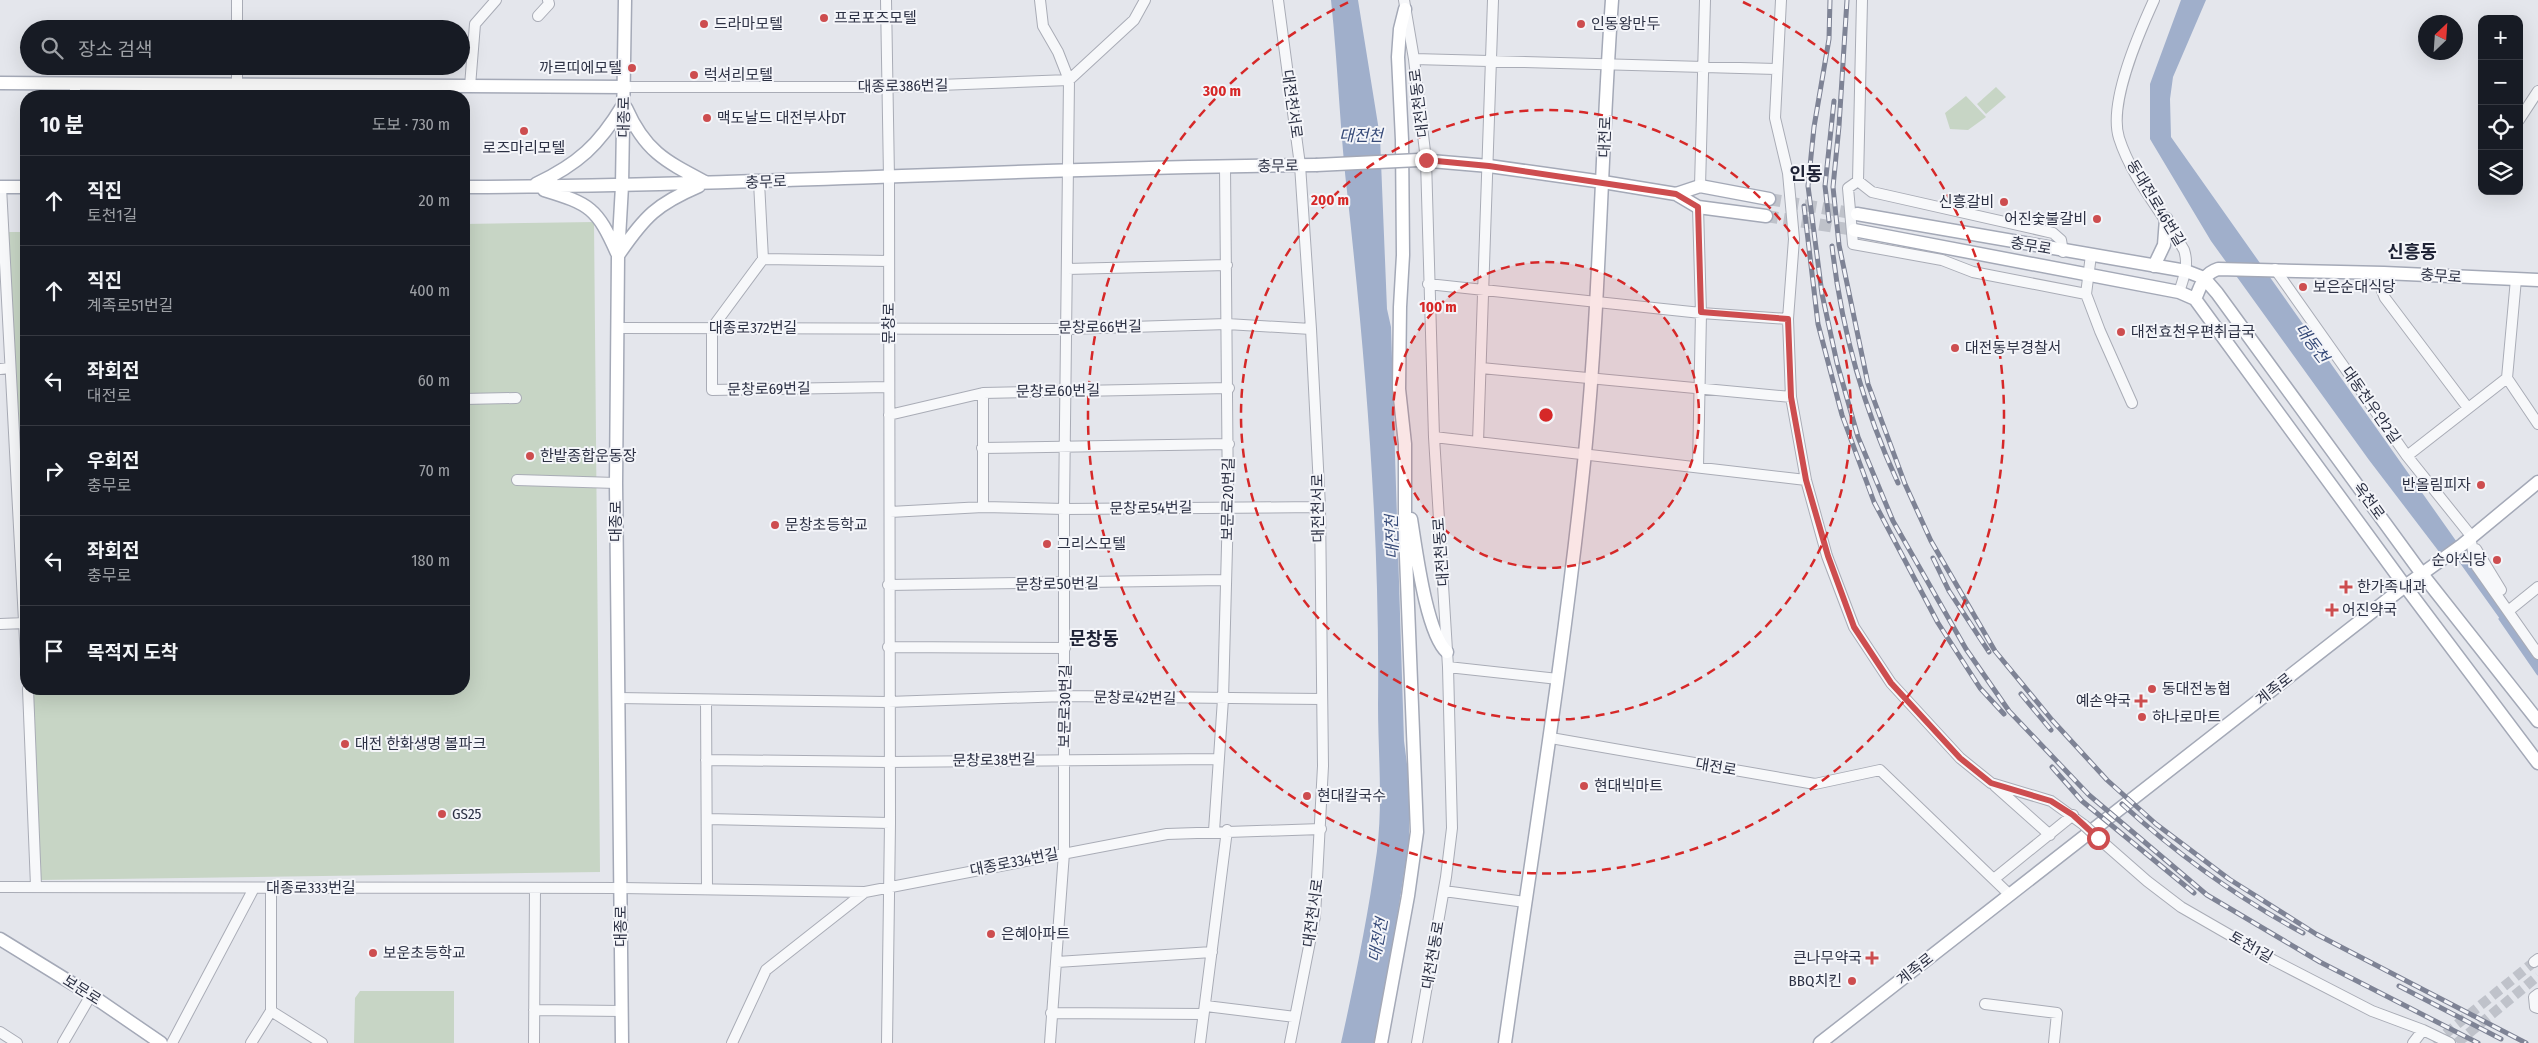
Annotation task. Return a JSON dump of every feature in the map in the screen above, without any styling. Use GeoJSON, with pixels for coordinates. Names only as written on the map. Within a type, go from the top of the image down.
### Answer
{"type":"FeatureCollection","features":[{"type":"Feature","properties":{"kind":"main road","name":"대종로"},"geometry":{"type":"LineString","coordinates":[[622,1043],[616,483],[618,256],[622,186],[625,0]]}},
{"type":"Feature","properties":{"kind":"main road","name":"대전로"},"geometry":{"type":"LineString","coordinates":[[1505,1043],[1551,738],[1585,454],[1598,301],[1607,63],[1612,0]]}},
{"type":"Feature","properties":{"kind":"main road"},"geometry":{"type":"LineString","coordinates":[[1381,1043],[1418,832],[1404,488],[1405,444],[1399,389],[1400,307],[1404,255],[1398,57],[1404,4]]}},
{"type":"Feature","properties":{"kind":"main road"},"geometry":{"type":"LineString","coordinates":[[0,84],[75,90]]}},
{"type":"Feature","properties":{"kind":"main road"},"geometry":{"type":"LineString","coordinates":[[396,90],[470,86],[624,87]]}},
{"type":"Feature","properties":{"kind":"main road"},"geometry":{"type":"LineString","coordinates":[[624,103],[634,127],[651,149],[669,162],[707,183]]}},
{"type":"Feature","properties":{"kind":"main road"},"geometry":{"type":"LineString","coordinates":[[532,186],[558,174],[590,151],[609,129],[624,103]]}},
{"type":"Feature","properties":{"kind":"main road","name":"충무로"},"geometry":{"type":"LineString","coordinates":[[470,186],[622,186],[1067,171],[1316,165],[1422,160],[1489,166],[1604,182],[1676,194],[1698,207],[1766,216]]}},
{"type":"Feature","properties":{"kind":"main road"},"geometry":{"type":"LineString","coordinates":[[532,186],[578,200],[592,211],[601,222],[618,256],[652,211],[671,198],[707,183]]}},
{"type":"Feature","properties":{"kind":"main road","name":"충무로"},"geometry":{"type":"LineString","coordinates":[[1676,194],[1700,186],[1769,199]]}},
{"type":"Feature","properties":{"kind":"main road"},"geometry":{"type":"LineString","coordinates":[[1,187],[20,187]]}},
{"type":"Feature","properties":{"kind":"main road","name":"충무로"},"geometry":{"type":"LineString","coordinates":[[1857,214],[2063,252],[2186,271],[2204,278],[2211,272],[2224,269],[2275,269],[2538,280]]}},
{"type":"Feature","properties":{"kind":"main road"},"geometry":{"type":"LineString","coordinates":[[2154,266],[2164,245],[2166,219]]}},
{"type":"Feature","properties":{"kind":"main road","name":"충무로"},"geometry":{"type":"LineString","coordinates":[[1854,230],[2179,292],[2196,299]]}},
{"type":"Feature","properties":{"kind":"main road"},"geometry":{"type":"LineString","coordinates":[[2204,278],[2196,299],[2405,586],[2538,763]]}},
{"type":"Feature","properties":{"kind":"main road","name":"옥천로"},"geometry":{"type":"LineString","coordinates":[[2204,278],[2217,293],[2422,574],[2538,720]]}},
{"type":"Feature","properties":{"kind":"main road","name":"계족로"},"geometry":{"type":"LineString","coordinates":[[1820,1043],[2405,586],[2468,540],[2538,482]]}},
{"type":"Feature","properties":{"kind":"main road"},"geometry":{"type":"LineString","coordinates":[[1404,488],[1422,582],[1437,638],[1447,652]]}},
{"type":"Feature","properties":{"kind":"main road","name":"보문로"},"geometry":{"type":"LineString","coordinates":[[0,939],[91,995],[161,1043]]}},
{"type":"Feature","properties":{"kind":"street"},"geometry":{"type":"LineString","coordinates":[[237,20],[238,0]]}},
{"type":"Feature","properties":{"kind":"street"},"geometry":{"type":"LineString","coordinates":[[470,86],[475,24],[496,0]]}},
{"type":"Feature","properties":{"kind":"street"},"geometry":{"type":"LineString","coordinates":[[538,16],[549,4],[548,0]]}},
{"type":"Feature","properties":{"kind":"street","name":"문창로"},"geometry":{"type":"LineString","coordinates":[[886,0],[889,177],[890,512],[888,585],[890,823],[887,1043]]}},
{"type":"Feature","properties":{"kind":"street"},"geometry":{"type":"LineString","coordinates":[[1040,0],[1043,26],[1058,52],[1069,80],[1067,171]]}},
{"type":"Feature","properties":{"kind":"street"},"geometry":{"type":"LineString","coordinates":[[1069,80],[1134,20],[1145,0]]}},
{"type":"Feature","properties":{"kind":"street","name":"대전천서로"},"geometry":{"type":"LineString","coordinates":[[1278,0],[1300,165],[1320,507],[1321,829],[1315,916],[1295,1016],[1292,1042]]}},
{"type":"Feature","properties":{"kind":"street"},"geometry":{"type":"LineString","coordinates":[[1478,442],[1494,0]]}},
{"type":"Feature","properties":{"kind":"street"},"geometry":{"type":"LineString","coordinates":[[1700,186],[1705,67],[1705,0]]}},
{"type":"Feature","properties":{"kind":"street"},"geometry":{"type":"LineString","coordinates":[[1781,0],[1775,118],[1788,173],[1794,239],[1788,319],[1791,397],[1806,480],[1828,556],[1854,627],[1891,683],[1960,758],[2050,835]]}},
{"type":"Feature","properties":{"kind":"street"},"geometry":{"type":"LineString","coordinates":[[1858,181],[1862,0]]}},
{"type":"Feature","properties":{"kind":"street","name":"동대전로46번길"},"geometry":{"type":"LineString","coordinates":[[2154,0],[2122,83],[2118,105],[2118,137],[2137,176],[2184,250],[2187,259],[2186,271],[2179,292]]}},
{"type":"Feature","properties":{"kind":"street","name":"대전천동로"},"geometry":{"type":"LineString","coordinates":[[1404,4],[1414,59],[1422,160],[1434,437],[1448,667],[1452,828],[1444,892],[1417,1043]]}},
{"type":"Feature","properties":{"kind":"street","name":"대전천동로"},"geometry":{"type":"LineString","coordinates":[[1414,59],[1492,61]]}},
{"type":"Feature","properties":{"kind":"street"},"geometry":{"type":"LineString","coordinates":[[1492,61],[1776,69]]}},
{"type":"Feature","properties":{"kind":"street"},"geometry":{"type":"LineString","coordinates":[[237,75],[237,90]]}},
{"type":"Feature","properties":{"kind":"street","name":"대종로386번길"},"geometry":{"type":"LineString","coordinates":[[624,87],[887,87],[1024,84],[1069,80]]}},
{"type":"Feature","properties":{"kind":"street"},"geometry":{"type":"LineString","coordinates":[[2523,114],[2538,91]]}},
{"type":"Feature","properties":{"kind":"street","name":"보문로20번길"},"geometry":{"type":"LineString","coordinates":[[1214,831],[1222,700],[1228,508],[1229,388],[1225,167]]}},
{"type":"Feature","properties":{"kind":"street","name":"보문로30번길"},"geometry":{"type":"LineString","coordinates":[[1050,1043],[1064,853],[1066,584],[1064,509],[1067,171]]}},
{"type":"Feature","properties":{"kind":"street"},"geometry":{"type":"LineString","coordinates":[[1858,181],[1848,188],[1854,244],[1942,260],[1973,272],[2086,294]]}},
{"type":"Feature","properties":{"kind":"street"},"geometry":{"type":"LineString","coordinates":[[1858,181],[1872,192],[2054,232],[2061,240],[2063,252]]}},
{"type":"Feature","properties":{"kind":"street"},"geometry":{"type":"LineString","coordinates":[[712,328],[763,259],[759,182]]}},
{"type":"Feature","properties":{"kind":"street"},"geometry":{"type":"LineString","coordinates":[[1,187],[5,369],[20,510]]}},
{"type":"Feature","properties":{"kind":"street"},"geometry":{"type":"LineString","coordinates":[[1698,207],[1701,312],[1698,467]]}},
{"type":"Feature","properties":{"kind":"street"},"geometry":{"type":"LineString","coordinates":[[2091,256],[2086,294],[2132,403]]}},
{"type":"Feature","properties":{"kind":"street"},"geometry":{"type":"LineString","coordinates":[[763,259],[889,261]]}},
{"type":"Feature","properties":{"kind":"street"},"geometry":{"type":"LineString","coordinates":[[1067,269],[1227,265]]}},
{"type":"Feature","properties":{"kind":"street","name":"대동천우안2길"},"geometry":{"type":"LineString","coordinates":[[2275,269],[2468,540],[2538,644]]}},
{"type":"Feature","properties":{"kind":"street"},"geometry":{"type":"LineString","coordinates":[[2384,273],[2380,286],[2386,298],[2468,408]]}},
{"type":"Feature","properties":{"kind":"street"},"geometry":{"type":"LineString","coordinates":[[2516,280],[2507,378],[2538,424]]}},
{"type":"Feature","properties":{"kind":"street"},"geometry":{"type":"LineString","coordinates":[[1428,284],[1788,319]]}},
{"type":"Feature","properties":{"kind":"street","name":"문창로66번길"},"geometry":{"type":"LineString","coordinates":[[889,327],[1067,329],[1227,324],[1311,329]]}},
{"type":"Feature","properties":{"kind":"street","name":"대종로372번길"},"geometry":{"type":"LineString","coordinates":[[618,328],[889,327]]}},
{"type":"Feature","properties":{"kind":"street","name":"문창로69번길"},"geometry":{"type":"LineString","coordinates":[[712,328],[712,390],[889,387]]}},
{"type":"Feature","properties":{"kind":"street"},"geometry":{"type":"LineString","coordinates":[[1481,368],[1791,397]]}},
{"type":"Feature","properties":{"kind":"street"},"geometry":{"type":"LineString","coordinates":[[2407,456],[2507,378]]}},
{"type":"Feature","properties":{"kind":"street","name":"문창로60번길"},"geometry":{"type":"LineString","coordinates":[[889,415],[983,392],[1229,388]]}},
{"type":"Feature","properties":{"kind":"street"},"geometry":{"type":"LineString","coordinates":[[983,392],[983,507]]}},
{"type":"Feature","properties":{"kind":"street"},"geometry":{"type":"LineString","coordinates":[[470,399],[516,398]]}},
{"type":"Feature","properties":{"kind":"street"},"geometry":{"type":"LineString","coordinates":[[1434,437],[1806,480]]}},
{"type":"Feature","properties":{"kind":"street"},"geometry":{"type":"LineString","coordinates":[[982,448],[1229,444]]}},
{"type":"Feature","properties":{"kind":"street"},"geometry":{"type":"LineString","coordinates":[[517,480],[616,483]]}},
{"type":"Feature","properties":{"kind":"street","name":"문창로54번길"},"geometry":{"type":"LineString","coordinates":[[890,512],[983,507],[1064,509],[1320,507]]}},
{"type":"Feature","properties":{"kind":"street"},"geometry":{"type":"LineString","coordinates":[[2468,540],[2477,567],[2538,654]]}},
{"type":"Feature","properties":{"kind":"street","name":"문창로50번길"},"geometry":{"type":"LineString","coordinates":[[888,585],[1066,584],[1225,580]]}},
{"type":"Feature","properties":{"kind":"street"},"geometry":{"type":"LineString","coordinates":[[2512,608],[2538,587]]}},
{"type":"Feature","properties":{"kind":"street"},"geometry":{"type":"LineString","coordinates":[[0,624],[20,623]]}},
{"type":"Feature","properties":{"kind":"street"},"geometry":{"type":"LineString","coordinates":[[888,647],[1065,648]]}},
{"type":"Feature","properties":{"kind":"street"},"geometry":{"type":"LineString","coordinates":[[1448,667],[1558,679]]}},
{"type":"Feature","properties":{"kind":"street"},"geometry":{"type":"LineString","coordinates":[[28,695],[36,886]]}},
{"type":"Feature","properties":{"kind":"street","name":"문창로42번길"},"geometry":{"type":"LineString","coordinates":[[618,698],[888,702],[1066,696],[1222,700],[1322,699]]}},
{"type":"Feature","properties":{"kind":"street"},"geometry":{"type":"LineString","coordinates":[[706,700],[707,888]]}},
{"type":"Feature","properties":{"kind":"street","name":"대전로"},"geometry":{"type":"LineString","coordinates":[[1551,738],[1815,784],[1880,770],[1994,879]]}},
{"type":"Feature","properties":{"kind":"street","name":"문창로38번길"},"geometry":{"type":"LineString","coordinates":[[889,762],[1218,759]]}},
{"type":"Feature","properties":{"kind":"street"},"geometry":{"type":"LineString","coordinates":[[706,760],[889,762]]}},
{"type":"Feature","properties":{"kind":"street","name":"토천1길"},"geometry":{"type":"LineString","coordinates":[[1991,783],[2051,801],[2073,815],[2147,881],[2181,907],[2273,960],[2372,1011],[2423,1030],[2450,1043]]}},
{"type":"Feature","properties":{"kind":"street"},"geometry":{"type":"LineString","coordinates":[[2010,895],[1994,879],[2073,815]]}},
{"type":"Feature","properties":{"kind":"street"},"geometry":{"type":"LineString","coordinates":[[706,819],[890,823]]}},
{"type":"Feature","properties":{"kind":"street","name":"대종로334번길"},"geometry":{"type":"LineString","coordinates":[[621,888],[865,892],[1167,834],[1226,830],[1321,829]]}},
{"type":"Feature","properties":{"kind":"street"},"geometry":{"type":"LineString","coordinates":[[1200,1043],[1226,830]]}},
{"type":"Feature","properties":{"kind":"street","name":"대종로333번길"},"geometry":{"type":"LineString","coordinates":[[0,887],[271,889],[621,888]]}},
{"type":"Feature","properties":{"kind":"street"},"geometry":{"type":"LineString","coordinates":[[172,1043],[254,888]]}},
{"type":"Feature","properties":{"kind":"street"},"geometry":{"type":"LineString","coordinates":[[534,888],[534,1043]]}},
{"type":"Feature","properties":{"kind":"street"},"geometry":{"type":"LineString","coordinates":[[251,1043],[271,1011],[271,889]]}},
{"type":"Feature","properties":{"kind":"street"},"geometry":{"type":"LineString","coordinates":[[732,1043],[766,970],[865,892]]}},
{"type":"Feature","properties":{"kind":"street"},"geometry":{"type":"LineString","coordinates":[[1444,892],[1525,902]]}},
{"type":"Feature","properties":{"kind":"street"},"geometry":{"type":"LineString","coordinates":[[1057,962],[1212,952]]}},
{"type":"Feature","properties":{"kind":"street"},"geometry":{"type":"LineString","coordinates":[[2538,994],[2534,997],[2535,1007],[2538,1008]]}},
{"type":"Feature","properties":{"kind":"street"},"geometry":{"type":"LineString","coordinates":[[63,1043],[91,995]]}},
{"type":"Feature","properties":{"kind":"street"},"geometry":{"type":"LineString","coordinates":[[1985,1004],[2058,1013],[2054,1043]]}},
{"type":"Feature","properties":{"kind":"street"},"geometry":{"type":"LineString","coordinates":[[534,1010],[622,1011]]}},
{"type":"Feature","properties":{"kind":"street"},"geometry":{"type":"LineString","coordinates":[[1051,1013],[1204,1010],[1295,1016]]}},
{"type":"Feature","properties":{"kind":"street"},"geometry":{"type":"LineString","coordinates":[[271,1011],[322,1043]]}},
{"type":"Feature","properties":{"kind":"street"},"geometry":{"type":"LineString","coordinates":[[2413,1043],[2423,1030]]}},
{"type":"Feature","properties":{"kind":"street"},"geometry":{"type":"LineString","coordinates":[[0,1032],[16,1043]]}},
{"type":"Feature","properties":{"kind":"green space"},"geometry":{"type":"Polygon","coordinates":[[[1996,87],[2006,97],[1986,114],[1977,104],[1996,87]]]}},
{"type":"Feature","properties":{"kind":"green space"},"geometry":{"type":"Polygon","coordinates":[[[1966,96],[1986,117],[1968,130],[1950,129],[1945,113],[1966,96]]]}},
{"type":"Feature","properties":{"kind":"green space","name":"한밭종합운동장"},"geometry":{"type":"Polygon","coordinates":[[[594,222],[600,872],[40,880],[32,695],[470,695],[470,224],[594,222]]]}},
{"type":"Feature","properties":{"kind":"green space"},"geometry":{"type":"Polygon","coordinates":[[[8,232],[20,232],[20,436],[8,232]]]}},
{"type":"Feature","properties":{"kind":"green space"},"geometry":{"type":"Polygon","coordinates":[[[360,991],[454,991],[454,1043],[354,1043],[355,998],[360,991]]]}},
{"type":"Feature","properties":{"kind":"water","name":"대전천"},"geometry":{"type":"Polygon","coordinates":[[[1331,0],[1358,0],[1380,137],[1387,309],[1391,327],[1404,741],[1409,779],[1409,842],[1393,953],[1375,1043],[1341,1043],[1361,948],[1377,851],[1380,796],[1377,577],[1374,514],[1361,325],[1343,150],[1331,0]]]}},
{"type":"Feature","properties":{"kind":"water"},"geometry":{"type":"Polygon","coordinates":[[[2181,0],[2206,0],[2173,77],[2170,99],[2171,137],[2538,657],[2538,672],[2452,552],[2440,553],[2369,460],[2211,241],[2150,139],[2150,84],[2181,0]]]}},
{"type":"Feature","properties":{"kind":"waterway","name":"대동천"},"geometry":{"type":"LineString","coordinates":[[2500,619],[2538,674]]}},
{"type":"Feature","properties":{"kind":"tunnel"},"geometry":{"type":"LineString","coordinates":[[1769,199],[1857,214]]}},
{"type":"Feature","properties":{"kind":"tunnel"},"geometry":{"type":"LineString","coordinates":[[1766,216],[1854,230]]}},
{"type":"Feature","properties":{"kind":"tunnel"},"geometry":{"type":"LineString","coordinates":[[2434,1043],[2534,962]]}},
{"type":"Feature","properties":{"kind":"tunnel"},"geometry":{"type":"LineString","coordinates":[[2457,1043],[2538,976]]}},
{"type":"Feature","properties":{"kind":"railway"},"geometry":{"type":"LineString","coordinates":[[1830,0],[1829,39],[1814,127],[1808,186],[1822,294],[1837,363],[1858,437],[1893,521],[1966,649],[2009,711],[2089,795],[2207,895],[2320,962],[2478,1043]]}},
{"type":"Feature","properties":{"kind":"railway"},"geometry":{"type":"LineString","coordinates":[[1847,0],[1833,187],[1839,245],[1868,384],[1905,484],[1931,541],[1995,651],[2052,720],[2107,780],[2156,824],[2229,879],[2316,934],[2526,1043]]}},
{"type":"Feature","properties":{"kind":"railway"},"geometry":{"type":"LineString","coordinates":[[1829,221],[1825,186],[1834,101]]}},
{"type":"Feature","properties":{"kind":"railway"},"geometry":{"type":"LineString","coordinates":[[1804,206],[1818,324],[1842,415],[1874,502],[1938,623],[1980,688],[2004,714]]}},
{"type":"Feature","properties":{"kind":"railway"},"geometry":{"type":"LineString","coordinates":[[1832,246],[1841,307],[1856,367],[1875,426],[1898,483]]}},
{"type":"Feature","properties":{"kind":"railway"},"geometry":{"type":"LineString","coordinates":[[1933,558],[1949,591],[1989,652]]}},
{"type":"Feature","properties":{"kind":"railway"},"geometry":{"type":"LineString","coordinates":[[2021,694],[2051,730]]}},
{"type":"Feature","properties":{"kind":"railway"},"geometry":{"type":"LineString","coordinates":[[2052,767],[2082,801],[2194,893]]}},
{"type":"Feature","properties":{"kind":"railway"},"geometry":{"type":"LineString","coordinates":[[2122,804],[2186,858],[2255,905],[2303,933]]}},
{"type":"Feature","properties":{"kind":"railway"},"geometry":{"type":"LineString","coordinates":[[2399,986],[2501,1039]]}},
{"type":"Feature","properties":{"kind":"place","name":"프로포즈모텔"},"geometry":{"type":"Point","coordinates":[824,18]}},
{"type":"Feature","properties":{"kind":"place","name":"드라마모텔"},"geometry":{"type":"Point","coordinates":[704,24]}},
{"type":"Feature","properties":{"kind":"place","name":"인동왕만두"},"geometry":{"type":"Point","coordinates":[1581,24]}},
{"type":"Feature","properties":{"kind":"place","name":"까르띠에모텔"},"geometry":{"type":"Point","coordinates":[632,68]}},
{"type":"Feature","properties":{"kind":"place","name":"럭셔리모텔"},"geometry":{"type":"Point","coordinates":[694,75]}},
{"type":"Feature","properties":{"kind":"place","name":"맥도날드 대전부사DT"},"geometry":{"type":"Point","coordinates":[707,118]}},
{"type":"Feature","properties":{"kind":"place","name":"로즈마리모텔"},"geometry":{"type":"Point","coordinates":[524,131]}},
{"type":"Feature","properties":{"kind":"place","name":"신흥갈비"},"geometry":{"type":"Point","coordinates":[2004,202]}},
{"type":"Feature","properties":{"kind":"place","name":"어진숯불갈비"},"geometry":{"type":"Point","coordinates":[2097,219]}},
{"type":"Feature","properties":{"kind":"place","name":"보은순대식당"},"geometry":{"type":"Point","coordinates":[2303,287]}},
{"type":"Feature","properties":{"kind":"place","name":"대전효천우편취급국"},"geometry":{"type":"Point","coordinates":[2121,332]}},
{"type":"Feature","properties":{"kind":"place","name":"대전동부경찰서"},"geometry":{"type":"Point","coordinates":[1955,348]}},
{"type":"Feature","properties":{"kind":"place","name":"한밭종합운동장"},"geometry":{"type":"Point","coordinates":[530,456]}},
{"type":"Feature","properties":{"kind":"place","name":"반올림피자"},"geometry":{"type":"Point","coordinates":[2481,485]}},
{"type":"Feature","properties":{"kind":"place","name":"문창초등학교"},"geometry":{"type":"Point","coordinates":[775,525]}},
{"type":"Feature","properties":{"kind":"place","name":"그리스모텔"},"geometry":{"type":"Point","coordinates":[1047,544]}},
{"type":"Feature","properties":{"kind":"place","name":"순아식당"},"geometry":{"type":"Point","coordinates":[2497,560]}},
{"type":"Feature","properties":{"kind":"place","name":"한가족내과"},"geometry":{"type":"Point","coordinates":[2346,587]}},
{"type":"Feature","properties":{"kind":"place","name":"어진약국"},"geometry":{"type":"Point","coordinates":[2332,610]}},
{"type":"Feature","properties":{"kind":"place","name":"동대전농협"},"geometry":{"type":"Point","coordinates":[2152,689]}},
{"type":"Feature","properties":{"kind":"place","name":"예손약국"},"geometry":{"type":"Point","coordinates":[2141,701]}},
{"type":"Feature","properties":{"kind":"place","name":"하나로마트"},"geometry":{"type":"Point","coordinates":[2142,717]}},
{"type":"Feature","properties":{"kind":"place","name":"대전 한화생명 볼파크"},"geometry":{"type":"Point","coordinates":[345,744]}},
{"type":"Feature","properties":{"kind":"place","name":"현대빅마트"},"geometry":{"type":"Point","coordinates":[1584,786]}},
{"type":"Feature","properties":{"kind":"place","name":"현대칼국수"},"geometry":{"type":"Point","coordinates":[1307,796]}},
{"type":"Feature","properties":{"kind":"place","name":"GS25"},"geometry":{"type":"Point","coordinates":[442,814]}},
{"type":"Feature","properties":{"kind":"place","name":"은혜아파트"},"geometry":{"type":"Point","coordinates":[991,934]}},
{"type":"Feature","properties":{"kind":"place","name":"보운초등학교"},"geometry":{"type":"Point","coordinates":[373,953]}},
{"type":"Feature","properties":{"kind":"place","name":"큰나무약국"},"geometry":{"type":"Point","coordinates":[1872,958]}},
{"type":"Feature","properties":{"kind":"place","name":"BBQ치킨"},"geometry":{"type":"Point","coordinates":[1852,981]}},
{"type":"Feature","properties":{"kind":"district","name":"인동"},"geometry":{"type":"Point","coordinates":[1806,174]}},
{"type":"Feature","properties":{"kind":"district","name":"신흥동"},"geometry":{"type":"Point","coordinates":[2412,252]}},
{"type":"Feature","properties":{"kind":"district","name":"문창동"},"geometry":{"type":"Point","coordinates":[1094,639]}},
{"type":"Feature","properties":{"kind":"route"},"geometry":{"type":"LineString","coordinates":[[1426,160],[1489,166],[1676,194],[1698,207],[1701,312],[1788,319],[1791,397],[1806,480],[1828,556],[1854,627],[1891,683],[1960,758],[1991,783],[2051,801],[2073,815],[2098,838]]}}]}
